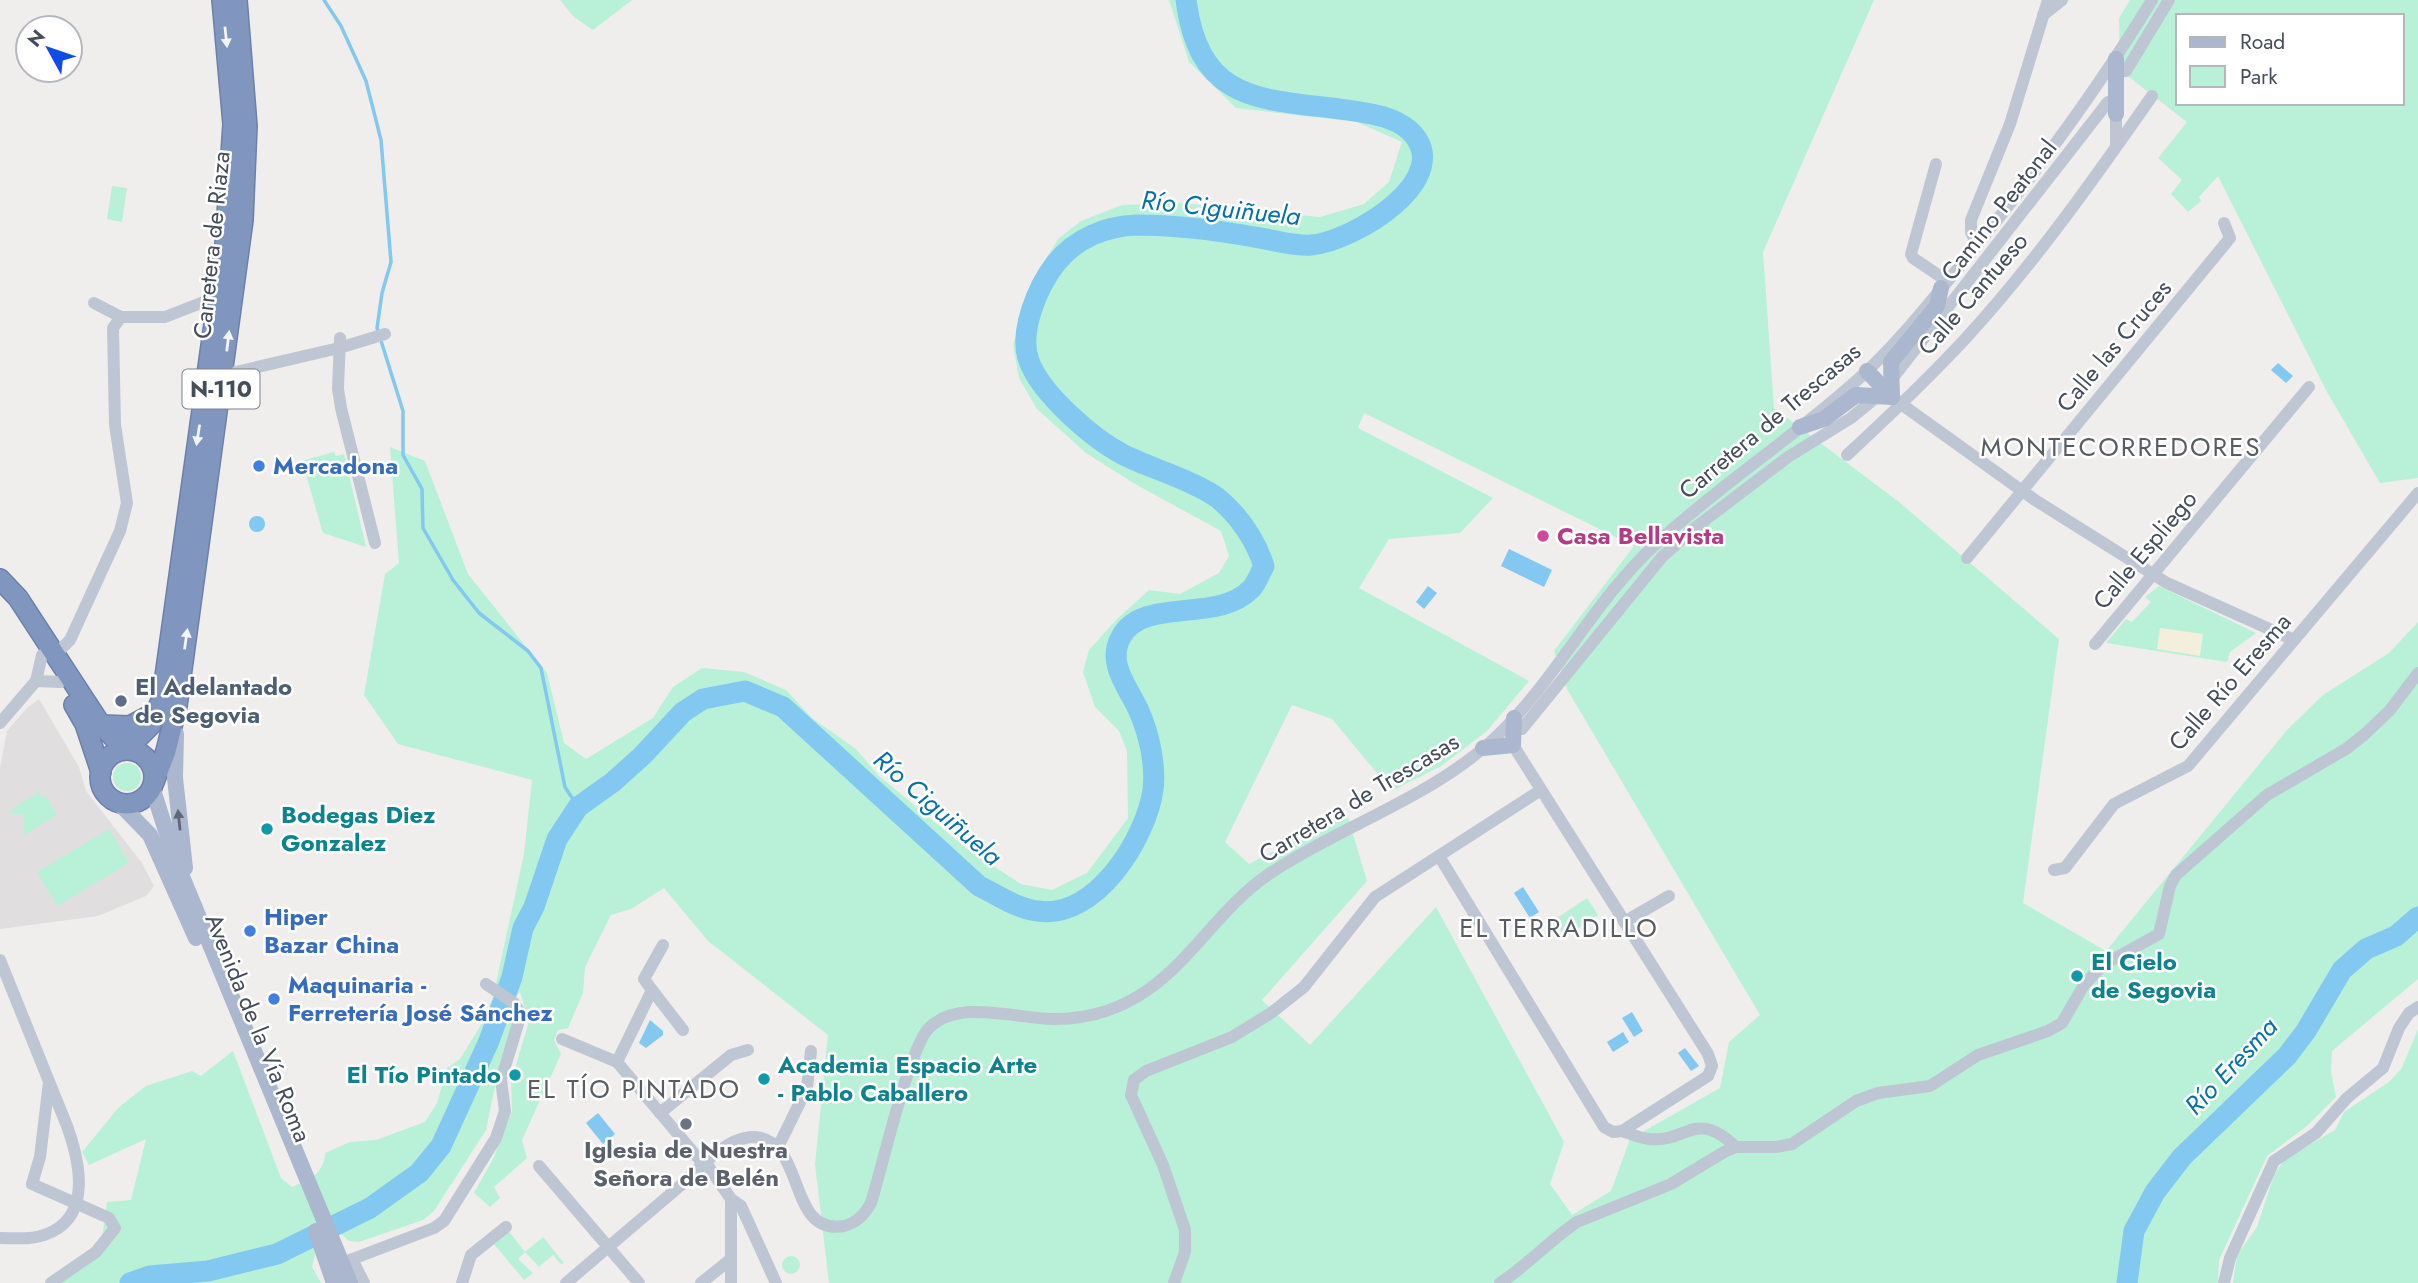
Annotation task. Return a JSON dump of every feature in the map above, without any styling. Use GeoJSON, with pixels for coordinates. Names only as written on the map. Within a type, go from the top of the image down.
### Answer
{"type":"FeatureCollection","features":[{"type":"Feature","properties":{"kind":"highway","name":"Carretera de Riaza"},"geometry":{"type":"LineString","coordinates":[[153,785],[166,751],[169,704],[230,192],[233,124],[222,0]]}},
{"type":"Feature","properties":{"kind":"highway","name":"Carretera de Riaza"},"geometry":{"type":"LineString","coordinates":[[130,750],[169,704],[223,375],[247,170],[245,71],[237,0]]}},
{"type":"Feature","properties":{"kind":"highway"},"geometry":{"type":"LineString","coordinates":[[0,579],[18,598],[49,654],[60,682],[85,724],[101,772],[103,788],[118,802],[138,801],[153,785],[149,761],[130,750],[101,725],[49,654],[0,595]]}},
{"type":"Feature","properties":{"kind":"highway"},"geometry":{"type":"LineString","coordinates":[[101,725],[123,727],[140,723],[169,704]]}},
{"type":"Feature","properties":{"kind":"highway"},"geometry":{"type":"LineString","coordinates":[[101,772],[110,757],[130,750]]}},
{"type":"Feature","properties":{"kind":"main road"},"geometry":{"type":"LineString","coordinates":[[2112,108],[2121,65]]}},
{"type":"Feature","properties":{"kind":"main road"},"geometry":{"type":"LineString","coordinates":[[2102,80],[2111,89],[2112,108]]}},
{"type":"Feature","properties":{"kind":"main road"},"geometry":{"type":"LineString","coordinates":[[1897,401],[1891,362],[1937,306],[1944,284]]}},
{"type":"Feature","properties":{"kind":"main road"},"geometry":{"type":"LineString","coordinates":[[1867,370],[1897,401]]}},
{"type":"Feature","properties":{"kind":"main road"},"geometry":{"type":"LineString","coordinates":[[1800,427],[1824,419],[1856,396],[1897,401]]}},
{"type":"Feature","properties":{"kind":"main road","name":"Avenida de la Vía Roma"},"geometry":{"type":"LineString","coordinates":[[169,704],[188,888]]}},
{"type":"Feature","properties":{"kind":"main road"},"geometry":{"type":"LineString","coordinates":[[1483,748],[1513,745],[1518,723]]}},
{"type":"Feature","properties":{"kind":"main road","name":"Avenida de la Vía Roma"},"geometry":{"type":"LineString","coordinates":[[153,785],[161,823],[301,1178]]}},
{"type":"Feature","properties":{"kind":"main road","name":"Avenida de la Vía Roma"},"geometry":{"type":"LineString","coordinates":[[118,802],[146,831],[162,858],[301,1178],[351,1283]]}},
{"type":"Feature","properties":{"kind":"main road"},"geometry":{"type":"LineString","coordinates":[[336,1256],[342,1283]]}},
{"type":"Feature","properties":{"kind":"main road","name":"Avenida de la Vía Roma"},"geometry":{"type":"LineString","coordinates":[[334,1283],[336,1256]]}},
{"type":"Feature","properties":{"kind":"street"},"geometry":{"type":"LineString","coordinates":[[1977,245],[1971,232],[1971,220],[2010,124],[2042,15],[2049,0]]}},
{"type":"Feature","properties":{"kind":"street"},"geometry":{"type":"LineString","coordinates":[[2042,15],[2062,0]]}},
{"type":"Feature","properties":{"kind":"street","name":"Carretera de Trescasas"},"geometry":{"type":"LineString","coordinates":[[778,1147],[787,1159],[811,1215],[832,1226],[856,1221],[871,1203],[918,1044],[936,1022],[963,1012],[1069,1018],[1107,1012],[1129,1002],[1168,974],[1244,894],[1268,875],[1426,786],[1518,723],[1638,561],[1677,524],[1867,370],[1944,284],[2057,144],[2102,80],[2121,65],[2152,0]]}},
{"type":"Feature","properties":{"kind":"street"},"geometry":{"type":"LineString","coordinates":[[2121,65],[2169,0]]}},
{"type":"Feature","properties":{"kind":"street","name":"Calle Cantueso"},"geometry":{"type":"LineString","coordinates":[[1847,455],[1897,401],[1967,337],[2059,224],[2152,96]]}},
{"type":"Feature","properties":{"kind":"street"},"geometry":{"type":"LineString","coordinates":[[2112,108],[2116,146]]}},
{"type":"Feature","properties":{"kind":"street","name":"Camino Peatonal"},"geometry":{"type":"LineString","coordinates":[[1895,375],[2112,108]]}},
{"type":"Feature","properties":{"kind":"street"},"geometry":{"type":"LineString","coordinates":[[1937,164],[1912,254],[1913,258],[1944,284]]}},
{"type":"Feature","properties":{"kind":"street","name":"Calle las Cruces"},"geometry":{"type":"LineString","coordinates":[[1967,558],[2230,238],[2224,223]]}},
{"type":"Feature","properties":{"kind":"street"},"geometry":{"type":"LineString","coordinates":[[94,303],[121,317],[165,317],[219,296]]}},
{"type":"Feature","properties":{"kind":"street"},"geometry":{"type":"LineString","coordinates":[[0,723],[36,681],[49,654],[68,643],[124,520],[126,488],[114,425],[111,354],[113,328],[121,317]]}},
{"type":"Feature","properties":{"kind":"street"},"geometry":{"type":"LineString","coordinates":[[223,375],[340,343],[366,340],[384,334]]}},
{"type":"Feature","properties":{"kind":"street"},"geometry":{"type":"LineString","coordinates":[[340,343],[341,408],[375,543]]}},
{"type":"Feature","properties":{"kind":"street","name":"Calle Espliego"},"geometry":{"type":"LineString","coordinates":[[2095,644],[2309,387]]}},
{"type":"Feature","properties":{"kind":"street"},"geometry":{"type":"LineString","coordinates":[[1518,723],[1662,557],[1692,530],[1788,457],[1851,418],[1874,399]]}},
{"type":"Feature","properties":{"kind":"street"},"geometry":{"type":"LineString","coordinates":[[1897,401],[2021,490],[2152,573],[2294,640]]}},
{"type":"Feature","properties":{"kind":"street","name":"Calle Río Eresma"},"geometry":{"type":"LineString","coordinates":[[2054,870],[2064,868],[2114,804],[2188,766],[2418,493]]}},
{"type":"Feature","properties":{"kind":"street"},"geometry":{"type":"LineString","coordinates":[[1500,1283],[1531,1263],[1563,1231],[1671,1184],[1736,1147],[1776,1147],[1792,1143],[1856,1101],[1878,1093],[1930,1086],[1978,1055],[2007,1047],[2062,1023],[2084,985],[2103,965],[2159,934],[2170,886],[2176,875],[2267,795],[2346,749],[2364,734],[2390,709],[2418,673]]}},
{"type":"Feature","properties":{"kind":"street"},"geometry":{"type":"LineString","coordinates":[[36,681],[60,682]]}},
{"type":"Feature","properties":{"kind":"street"},"geometry":{"type":"LineString","coordinates":[[1439,856],[1606,1129],[1614,1132],[1622,1130],[1703,1080],[1712,1066],[1708,1054],[1513,745]]}},
{"type":"Feature","properties":{"kind":"street"},"geometry":{"type":"LineString","coordinates":[[1174,1283],[1185,1252],[1186,1235],[1163,1165],[1133,1102],[1131,1088],[1135,1080],[1146,1071],[1233,1037],[1275,1011],[1304,986],[1375,897],[1541,790]]}},
{"type":"Feature","properties":{"kind":"street"},"geometry":{"type":"LineString","coordinates":[[1624,922],[1669,895]]}},
{"type":"Feature","properties":{"kind":"street"},"geometry":{"type":"LineString","coordinates":[[663,945],[644,979],[683,1030]]}},
{"type":"Feature","properties":{"kind":"street"},"geometry":{"type":"LineString","coordinates":[[0,960],[50,1077],[75,1148],[79,1177],[78,1205],[57,1228],[44,1235],[0,1238]]}},
{"type":"Feature","properties":{"kind":"street"},"geometry":{"type":"LineString","coordinates":[[336,1256],[440,1224],[494,1143],[505,1111],[501,1080],[521,1014],[514,1003],[491,987]]}},
{"type":"Feature","properties":{"kind":"street"},"geometry":{"type":"LineString","coordinates":[[617,1062],[652,990]]}},
{"type":"Feature","properties":{"kind":"street"},"geometry":{"type":"LineString","coordinates":[[2224,1283],[2230,1258],[2274,1161],[2316,1133],[2347,1098],[2383,1068],[2399,1028],[2409,1013],[2418,1007]]}},
{"type":"Feature","properties":{"kind":"street"},"geometry":{"type":"LineString","coordinates":[[562,1039],[617,1062],[705,1164],[731,1199],[741,1206],[774,1280]]}},
{"type":"Feature","properties":{"kind":"street"},"geometry":{"type":"LineString","coordinates":[[660,1113],[731,1055],[748,1050]]}},
{"type":"Feature","properties":{"kind":"street"},"geometry":{"type":"LineString","coordinates":[[566,1283],[730,1143],[744,1138],[763,1139],[778,1147],[807,1088],[811,1051]]}},
{"type":"Feature","properties":{"kind":"street"},"geometry":{"type":"LineString","coordinates":[[50,1077],[40,1157],[32,1184],[109,1218],[115,1228],[96,1252],[51,1283]]}},
{"type":"Feature","properties":{"kind":"street"},"geometry":{"type":"LineString","coordinates":[[1622,1130],[1649,1139],[1701,1127],[1723,1135],[1736,1147]]}},
{"type":"Feature","properties":{"kind":"street"},"geometry":{"type":"LineString","coordinates":[[539,1166],[639,1283]]}},
{"type":"Feature","properties":{"kind":"street"},"geometry":{"type":"LineString","coordinates":[[731,1199],[731,1283]]}},
{"type":"Feature","properties":{"kind":"street"},"geometry":{"type":"LineString","coordinates":[[462,1283],[471,1255],[506,1227]]}},
{"type":"Feature","properties":{"kind":"street","name":"Avenida de la Vía Roma"},"geometry":{"type":"LineString","coordinates":[[336,1256],[364,1283]]}},
{"type":"Feature","properties":{"kind":"street"},"geometry":{"type":"LineString","coordinates":[[701,1283],[731,1259]]}},
{"type":"Feature","properties":{"kind":"shaded area"},"geometry":{"type":"Polygon","coordinates":[[[39,699],[79,767],[86,791],[142,863],[154,886],[146,896],[98,916],[0,929],[0,768],[7,731],[27,708],[39,699]]]}},
{"type":"Feature","properties":{"kind":"green space"},"geometry":{"type":"Polygon","coordinates":[[[560,0],[632,0],[593,30],[574,17],[560,0]]]}},
{"type":"Feature","properties":{"kind":"green space"},"geometry":{"type":"Polygon","coordinates":[[[1169,0],[1874,0],[1763,252],[1774,408],[1899,502],[2059,639],[2023,903],[2106,951],[2287,730],[2323,695],[2389,653],[2418,622],[2418,979],[2332,1051],[2331,1072],[2336,1097],[2307,1126],[2267,1156],[2219,1260],[2218,1283],[829,1283],[815,1164],[828,1035],[708,941],[664,888],[631,909],[611,915],[585,967],[583,993],[568,1028],[558,1030],[554,1040],[561,1054],[522,1140],[527,1158],[494,1187],[500,1198],[490,1207],[474,1193],[493,1159],[512,1111],[511,1082],[529,1021],[520,992],[510,1002],[514,1007],[513,1025],[500,1062],[486,1130],[434,1211],[423,1220],[359,1242],[349,1241],[340,1233],[317,1246],[312,1267],[321,1283],[53,1283],[102,1239],[107,1202],[131,1200],[146,1139],[89,1165],[82,1152],[119,1107],[146,1086],[192,1071],[201,1076],[233,1051],[281,1178],[292,1187],[319,1171],[325,1153],[350,1142],[376,1140],[425,1122],[437,1103],[447,1068],[460,1059],[484,1020],[493,997],[524,854],[532,780],[398,744],[364,695],[385,574],[399,563],[390,447],[425,461],[468,574],[547,673],[564,743],[586,759],[653,718],[673,687],[702,668],[744,672],[786,690],[812,718],[856,749],[879,776],[967,849],[1021,884],[1052,890],[1087,873],[1128,818],[1127,751],[1119,731],[1095,707],[1083,672],[1089,650],[1117,619],[1149,590],[1180,594],[1219,573],[1229,556],[1221,531],[1135,484],[1086,453],[1037,409],[1019,378],[1013,345],[1032,281],[1059,238],[1081,221],[1122,205],[1181,203],[1320,217],[1364,204],[1389,182],[1402,142],[1357,122],[1236,108],[1189,62],[1169,0]],[[1364,413],[1358,428],[1493,498],[1460,533],[1389,539],[1359,588],[1529,681],[1487,731],[1441,766],[1392,791],[1332,719],[1292,705],[1225,842],[1249,864],[1347,814],[1367,881],[1262,1000],[1310,1045],[1436,907],[1564,1142],[1550,1184],[1572,1215],[1611,1191],[1630,1139],[1720,1088],[1729,1042],[1760,1015],[1567,689],[1554,651],[1634,546],[1364,413]]]}},
{"type":"Feature","properties":{"kind":"green space"},"geometry":{"type":"Polygon","coordinates":[[[2130,0],[2418,0],[2418,478],[2380,483],[2327,392],[2218,176],[2199,197],[2201,201],[2188,212],[2171,194],[2182,180],[2158,158],[2187,122],[2120,70],[2119,18],[2130,0]]]}},
{"type":"Feature","properties":{"kind":"green space"},"geometry":{"type":"Polygon","coordinates":[[[112,186],[127,188],[122,222],[107,219],[112,186]]]}},
{"type":"Feature","properties":{"kind":"green space"},"geometry":{"type":"Polygon","coordinates":[[[334,452],[336,456],[344,454],[366,547],[323,533],[302,461],[334,452]]]}},
{"type":"Feature","properties":{"kind":"green space"},"geometry":{"type":"Polygon","coordinates":[[[2159,586],[2256,633],[2230,652],[2227,662],[2106,643],[2126,619],[2132,622],[2151,602],[2145,597],[2159,586]]]}},
{"type":"Feature","properties":{"kind":"green space"},"geometry":{"type":"Polygon","coordinates":[[[127,763],[137,767],[141,777],[137,787],[127,791],[117,787],[113,777],[117,767],[127,763]]]}},
{"type":"Feature","properties":{"kind":"green space"},"geometry":{"type":"Polygon","coordinates":[[[39,792],[42,798],[46,796],[57,815],[24,835],[24,814],[11,814],[11,810],[39,792]]]}},
{"type":"Feature","properties":{"kind":"green space"},"geometry":{"type":"Polygon","coordinates":[[[109,829],[129,863],[57,906],[37,872],[109,829]]]}},
{"type":"Feature","properties":{"kind":"green space"},"geometry":{"type":"Polygon","coordinates":[[[1587,898],[1598,915],[1565,937],[1554,920],[1587,898]]]}},
{"type":"Feature","properties":{"kind":"green space"},"geometry":{"type":"Polygon","coordinates":[[[2418,1029],[2418,1283],[2233,1283],[2237,1255],[2257,1227],[2274,1175],[2285,1159],[2335,1130],[2344,1112],[2389,1082],[2402,1068],[2418,1029]]]}},
{"type":"Feature","properties":{"kind":"green space"},"geometry":{"type":"Polygon","coordinates":[[[508,1230],[525,1252],[518,1259],[533,1273],[524,1280],[493,1243],[508,1230]]]}},
{"type":"Feature","properties":{"kind":"green space"},"geometry":{"type":"Polygon","coordinates":[[[543,1237],[564,1263],[561,1264],[553,1255],[539,1267],[525,1252],[543,1237]]]}},
{"type":"Feature","properties":{"kind":"green space"},"geometry":{"type":"Polygon","coordinates":[[[791,1256],[797,1259],[800,1265],[797,1271],[791,1274],[785,1271],[782,1265],[785,1259],[791,1256]]]}},
{"type":"Feature","properties":{"kind":"sand"},"geometry":{"type":"Polygon","coordinates":[[[2160,628],[2203,634],[2200,656],[2157,649],[2160,628]]]}},
{"type":"Feature","properties":{"kind":"water"},"geometry":{"type":"Polygon","coordinates":[[[2278,363],[2293,376],[2286,383],[2271,370],[2278,363]]]}},
{"type":"Feature","properties":{"kind":"water"},"geometry":{"type":"Polygon","coordinates":[[[257,516],[265,524],[257,532],[249,524],[257,516]]]}},
{"type":"Feature","properties":{"kind":"water"},"geometry":{"type":"Polygon","coordinates":[[[1509,549],[1552,570],[1544,587],[1501,566],[1509,549]]]}},
{"type":"Feature","properties":{"kind":"water"},"geometry":{"type":"Polygon","coordinates":[[[1428,586],[1437,593],[1424,609],[1416,602],[1428,586]]]}},
{"type":"Feature","properties":{"kind":"water"},"geometry":{"type":"Polygon","coordinates":[[[1523,887],[1539,912],[1530,918],[1514,893],[1523,887]]]}},
{"type":"Feature","properties":{"kind":"water"},"geometry":{"type":"Polygon","coordinates":[[[1632,1012],[1643,1031],[1634,1037],[1622,1018],[1632,1012]]]}},
{"type":"Feature","properties":{"kind":"water"},"geometry":{"type":"Polygon","coordinates":[[[650,1020],[663,1031],[663,1035],[646,1048],[639,1043],[650,1020]]]}},
{"type":"Feature","properties":{"kind":"water"},"geometry":{"type":"Polygon","coordinates":[[[1623,1032],[1629,1042],[1613,1052],[1607,1042],[1623,1032]]]}},
{"type":"Feature","properties":{"kind":"water"},"geometry":{"type":"Polygon","coordinates":[[[1685,1048],[1699,1066],[1691,1071],[1678,1053],[1685,1048]]]}},
{"type":"Feature","properties":{"kind":"water"},"geometry":{"type":"Polygon","coordinates":[[[598,1113],[615,1134],[603,1144],[586,1123],[598,1113]]]}},
{"type":"Feature","properties":{"kind":"waterway"},"geometry":{"type":"LineString","coordinates":[[324,0],[341,26],[366,81],[381,140],[391,262],[382,293],[377,328],[403,411],[403,455],[422,489],[423,528],[453,580],[479,613],[528,651],[541,668],[565,787],[578,807]]}},
{"type":"Feature","properties":{"kind":"waterway","name":"Río Ciguiñuela"},"geometry":{"type":"LineString","coordinates":[[130,1283],[150,1276],[208,1271],[277,1254],[370,1208],[419,1173],[441,1146],[489,1041],[512,977],[523,928],[534,907],[557,839],[578,807],[613,782],[642,756],[683,712],[703,699],[745,691],[783,707],[979,886],[1015,905],[1038,911],[1059,910],[1079,903],[1115,872],[1140,830],[1154,780],[1153,760],[1146,729],[1117,666],[1117,647],[1121,637],[1132,625],[1146,617],[1219,606],[1237,599],[1253,587],[1264,566],[1246,530],[1219,499],[1199,487],[1112,448],[1083,427],[1056,401],[1035,374],[1026,349],[1028,323],[1037,296],[1049,273],[1064,254],[1082,240],[1114,228],[1137,225],[1196,228],[1297,245],[1329,241],[1374,220],[1395,204],[1411,186],[1421,167],[1421,148],[1409,130],[1397,122],[1368,113],[1266,99],[1243,91],[1222,79],[1206,61],[1194,35],[1186,0]]}},
{"type":"Feature","properties":{"kind":"waterway","name":"Río Eresma"},"geometry":{"type":"LineString","coordinates":[[2127,1283],[2134,1231],[2155,1192],[2182,1157],[2287,1056],[2306,1031],[2342,970],[2366,949],[2396,936],[2418,917]]}},
{"type":"Feature","properties":{"kind":"place","name":"Mercadona"},"geometry":{"type":"Point","coordinates":[259,466]}},
{"type":"Feature","properties":{"kind":"place","name":"Casa Bellavista"},"geometry":{"type":"Point","coordinates":[1543,536]}},
{"type":"Feature","properties":{"kind":"place","name":"El Adelantado de Segovia"},"geometry":{"type":"Point","coordinates":[121,701]}},
{"type":"Feature","properties":{"kind":"place","name":"Bodegas Diez Gonzalez"},"geometry":{"type":"Point","coordinates":[267,829]}},
{"type":"Feature","properties":{"kind":"place","name":"Hiper Bazar China"},"geometry":{"type":"Point","coordinates":[250,931]}},
{"type":"Feature","properties":{"kind":"place","name":"El Cielo de Segovia"},"geometry":{"type":"Point","coordinates":[2077,976]}},
{"type":"Feature","properties":{"kind":"place","name":"Maquinaria - Ferretería José Sánchez"},"geometry":{"type":"Point","coordinates":[274,999]}},
{"type":"Feature","properties":{"kind":"place","name":"El Tío Pintado"},"geometry":{"type":"Point","coordinates":[515,1075]}},
{"type":"Feature","properties":{"kind":"place","name":"Academia Espacio Arte - Pablo Caballero"},"geometry":{"type":"Point","coordinates":[764,1079]}},
{"type":"Feature","properties":{"kind":"place","name":"Iglesia de Nuestra Señora de Belén"},"geometry":{"type":"Point","coordinates":[686,1124]}},
{"type":"Feature","properties":{"kind":"district","name":"MONTECORREDORES"},"geometry":{"type":"Point","coordinates":[2121,447]}},
{"type":"Feature","properties":{"kind":"district","name":"EL TERRADILLO"},"geometry":{"type":"Point","coordinates":[1559,928]}},
{"type":"Feature","properties":{"kind":"district","name":"EL TÍO PINTADO"},"geometry":{"type":"Point","coordinates":[634,1089]}}]}
